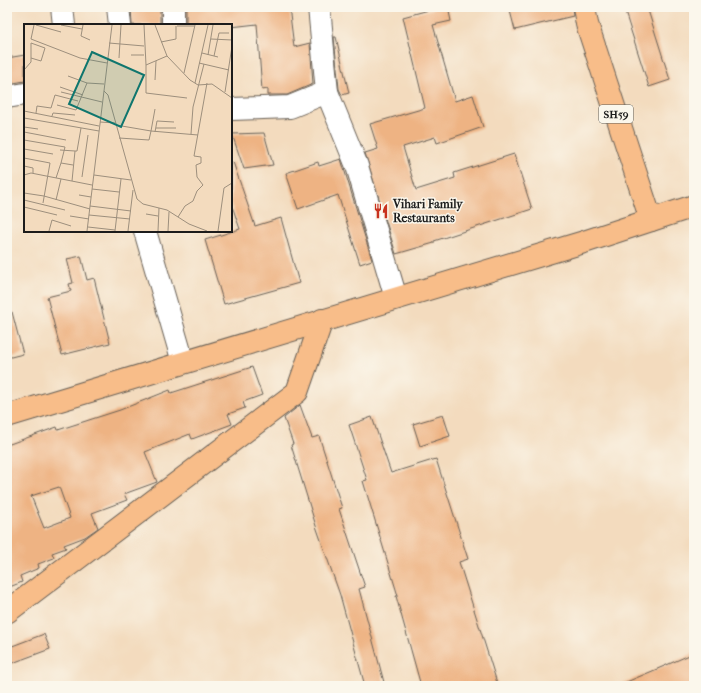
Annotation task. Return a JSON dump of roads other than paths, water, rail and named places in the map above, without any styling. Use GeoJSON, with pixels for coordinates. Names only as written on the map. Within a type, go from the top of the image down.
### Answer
{"type":"FeatureCollection","features":[{"type":"Feature","properties":{"kind":"main road","name":"SH59"},"geometry":{"type":"LineString","coordinates":[[584,7],[587,24],[651,220]]}},
{"type":"Feature","properties":{"kind":"main road"},"geometry":{"type":"LineString","coordinates":[[7,416],[584,242],[694,206]]}},
{"type":"Feature","properties":{"kind":"main road"},"geometry":{"type":"LineString","coordinates":[[7,610],[297,392],[322,320]]}},
{"type":"Feature","properties":{"kind":"street"},"geometry":{"type":"LineString","coordinates":[[62,7],[64,24]]}},
{"type":"Feature","properties":{"kind":"street"},"geometry":{"type":"LineString","coordinates":[[118,7],[120,24]]}},
{"type":"Feature","properties":{"kind":"street"},"geometry":{"type":"LineString","coordinates":[[173,7],[173,24]]}},
{"type":"Feature","properties":{"kind":"street"},"geometry":{"type":"LineString","coordinates":[[318,7],[327,92],[357,166],[396,298]]}},
{"type":"Feature","properties":{"kind":"street"},"geometry":{"type":"LineString","coordinates":[[232,109],[290,107],[327,92]]}},
{"type":"Feature","properties":{"kind":"street"},"geometry":{"type":"LineString","coordinates":[[7,97],[24,94]]}},
{"type":"Feature","properties":{"kind":"street"},"geometry":{"type":"LineString","coordinates":[[145,232],[182,362]]}},
{"type":"Feature","properties":{"kind":"place","name":"Vihari Family Restaurants"},"geometry":{"type":"Point","coordinates":[381,211]}}]}
